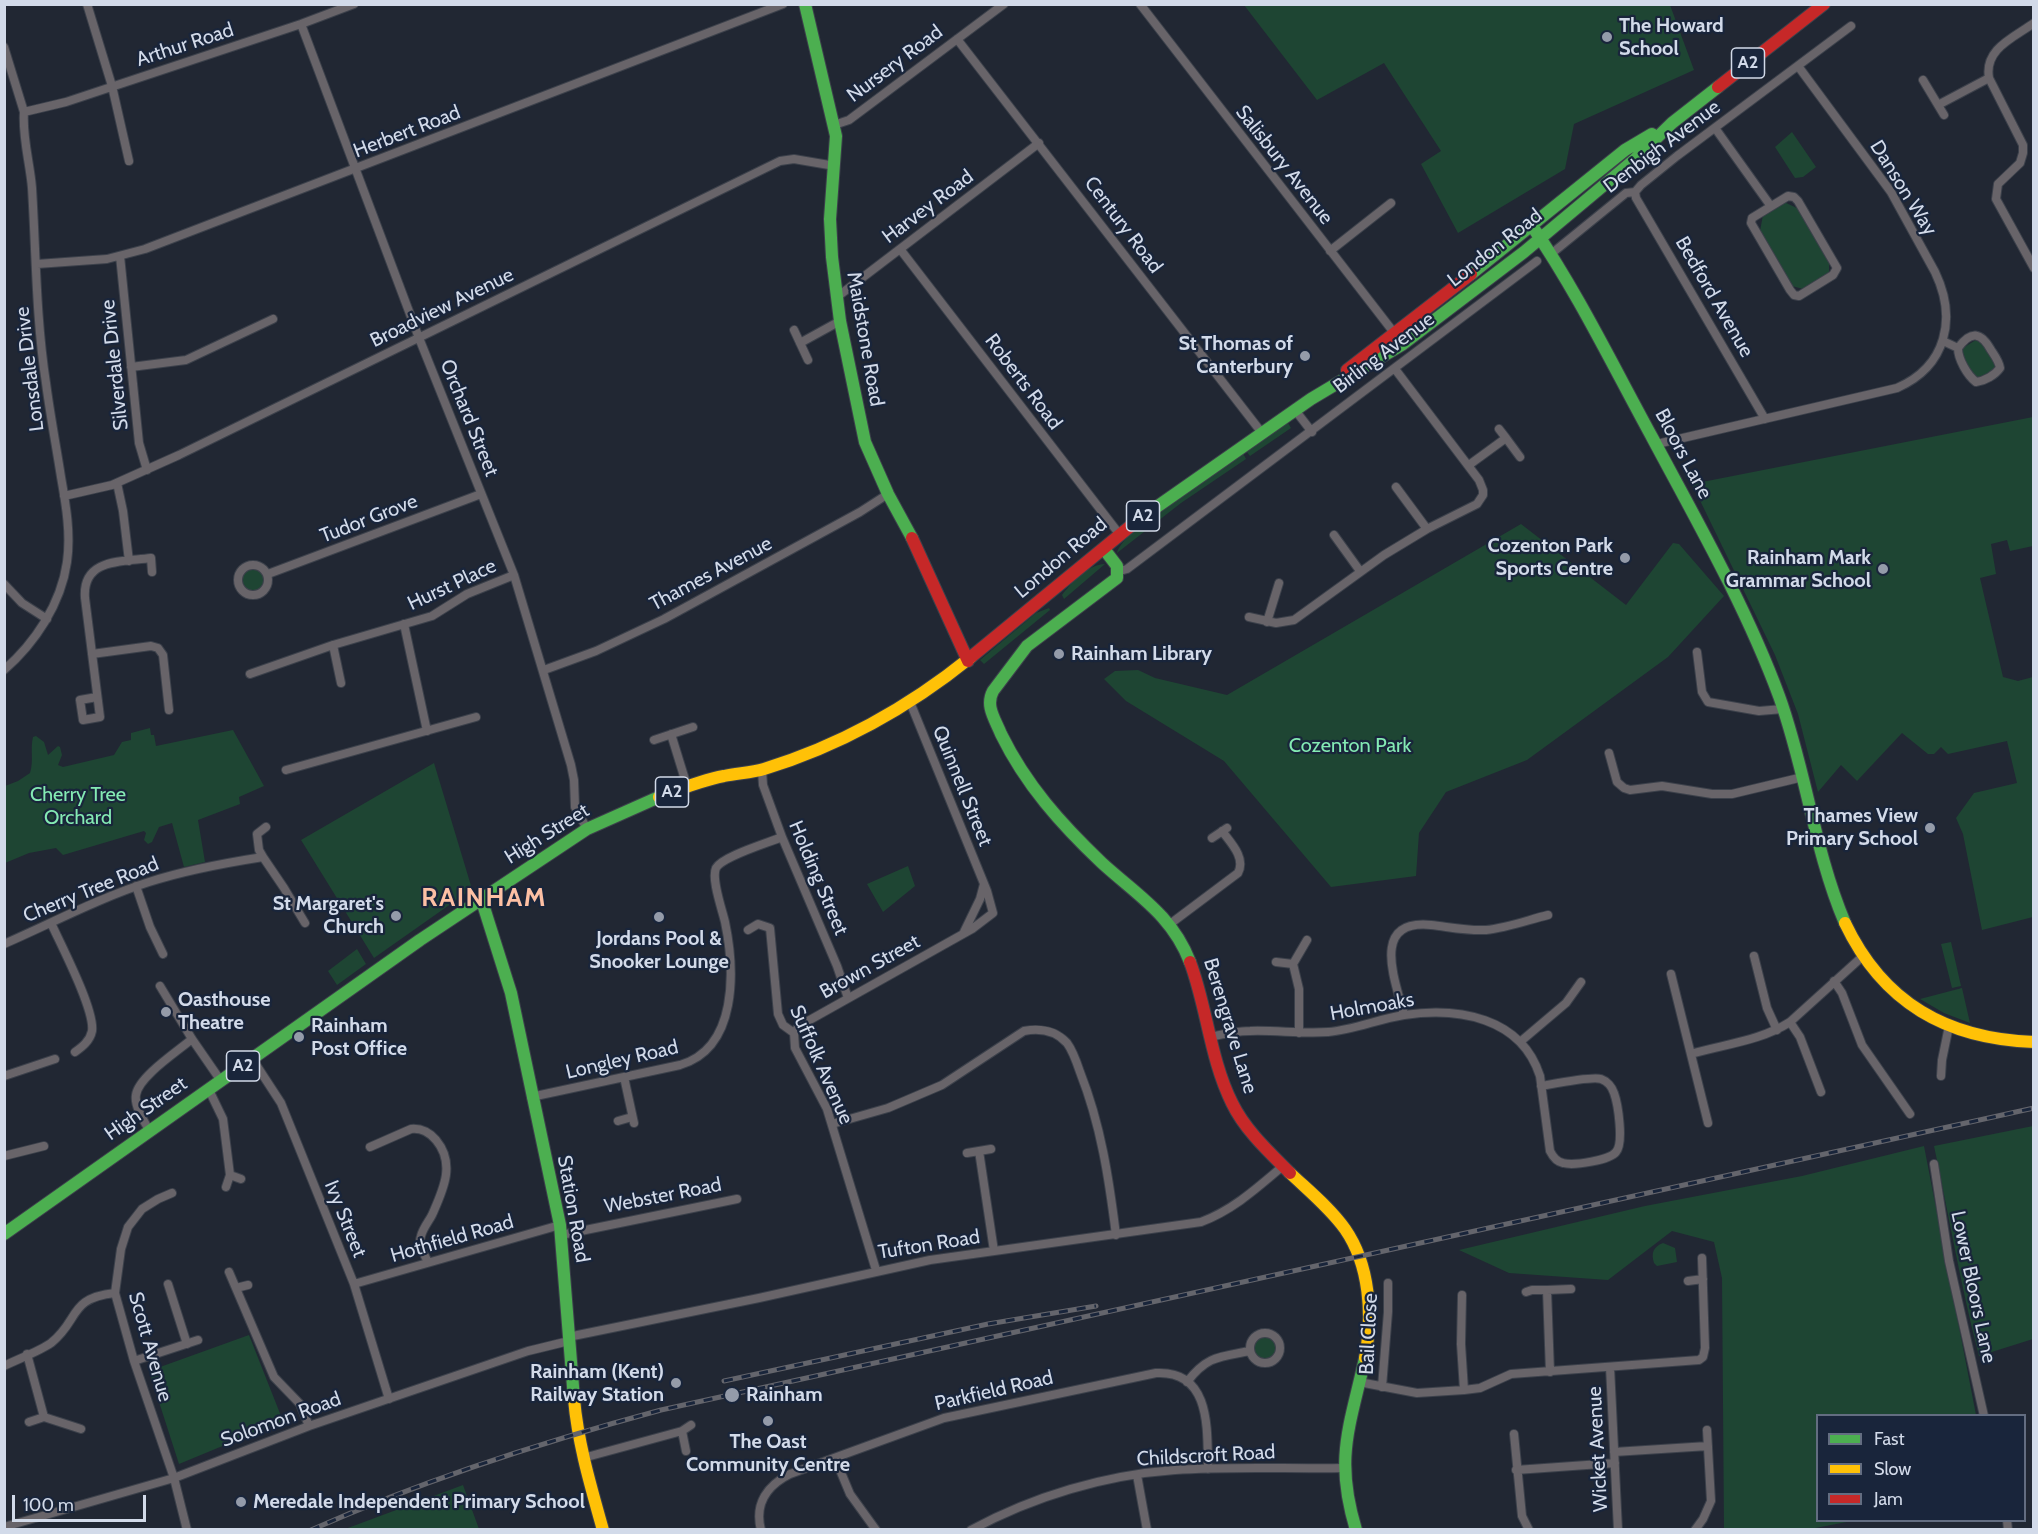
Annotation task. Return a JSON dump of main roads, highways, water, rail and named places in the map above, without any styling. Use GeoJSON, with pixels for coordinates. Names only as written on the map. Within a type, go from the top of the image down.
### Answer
{"type":"FeatureCollection","features":[{"type":"Feature","properties":{"kind":"main road","name":"Maidstone Road"},"geometry":{"type":"LineString","coordinates":[[805,4],[837,145],[830,240],[840,321],[865,442],[888,494],[911,535],[968,660]]}},
{"type":"Feature","properties":{"kind":"main road","name":"London Road"},"geometry":{"type":"LineString","coordinates":[[968,660],[1153,508],[1329,387],[1403,344],[1541,238],[1634,160],[1672,123],[1824,4]]}},
{"type":"Feature","properties":{"kind":"main road","name":"London Road"},"geometry":{"type":"LineString","coordinates":[[1329,387],[1364,355],[1532,226],[1625,150],[1672,123]]}},
{"type":"Feature","properties":{"kind":"main road","name":"Bloors Lane"},"geometry":{"type":"LineString","coordinates":[[1532,226],[1551,254],[1657,444],[1761,652],[1783,709],[1834,896],[1846,928],[1863,956],[1881,979],[1903,1000],[1927,1016],[1978,1035],[2003,1041],[2034,1042]]}},
{"type":"Feature","properties":{"kind":"main road","name":"Birling Avenue"},"geometry":{"type":"LineString","coordinates":[[990,699],[993,690],[1027,646],[1117,578],[1120,571],[1104,549]]}},
{"type":"Feature","properties":{"kind":"main road","name":"High Street"},"geometry":{"type":"LineString","coordinates":[[4,1234],[481,898],[587,829],[635,806],[687,786],[723,776],[762,770],[851,737],[910,702],[968,660]]}},
{"type":"Feature","properties":{"kind":"main road","name":"Berengrave Lane"},"geometry":{"type":"LineString","coordinates":[[990,699],[990,709],[1019,767],[1038,795],[1100,861],[1155,908],[1170,924],[1191,964],[1210,1037],[1234,1107],[1256,1136],[1330,1212],[1351,1239],[1362,1270],[1369,1312],[1367,1347],[1345,1445],[1344,1468],[1348,1504],[1356,1530]]}},
{"type":"Feature","properties":{"kind":"main road","name":"Station Road"},"geometry":{"type":"LineString","coordinates":[[481,898],[511,993],[531,1097],[561,1230],[572,1396],[583,1458],[603,1530]]}},
{"type":"Feature","properties":{"kind":"railway"},"geometry":{"type":"LineString","coordinates":[[311,1530],[440,1478],[572,1435],[661,1410],[2034,1108]]}},
{"type":"Feature","properties":{"kind":"railway"},"geometry":{"type":"LineString","coordinates":[[724,1381],[988,1324],[1096,1306]]}},
{"type":"Feature","properties":{"kind":"place","name":"The Howard School"},"geometry":{"type":"Point","coordinates":[1607,37]}},
{"type":"Feature","properties":{"kind":"place","name":"St Thomas of Canterbury"},"geometry":{"type":"Point","coordinates":[1305,356]}},
{"type":"Feature","properties":{"kind":"place","name":"Cozenton Park Sports Centre"},"geometry":{"type":"Point","coordinates":[1625,558]}},
{"type":"Feature","properties":{"kind":"place","name":"Rainham Mark Grammar School"},"geometry":{"type":"Point","coordinates":[1883,569]}},
{"type":"Feature","properties":{"kind":"place","name":"Rainham Library"},"geometry":{"type":"Point","coordinates":[1059,654]}},
{"type":"Feature","properties":{"kind":"place","name":"Thames View Primary School"},"geometry":{"type":"Point","coordinates":[1930,828]}},
{"type":"Feature","properties":{"kind":"place","name":"St Margaret's Church"},"geometry":{"type":"Point","coordinates":[396,916]}},
{"type":"Feature","properties":{"kind":"place","name":"Jordans Pool & Snooker Lounge"},"geometry":{"type":"Point","coordinates":[659,917]}},
{"type":"Feature","properties":{"kind":"place","name":"Oasthouse Theatre"},"geometry":{"type":"Point","coordinates":[166,1012]}},
{"type":"Feature","properties":{"kind":"place","name":"Rainham Post Office"},"geometry":{"type":"Point","coordinates":[299,1037]}},
{"type":"Feature","properties":{"kind":"place","name":"Rainham (Kent) Railway Station"},"geometry":{"type":"Point","coordinates":[676,1383]}},
{"type":"Feature","properties":{"kind":"place","name":"Rainham"},"geometry":{"type":"Point","coordinates":[732,1395]}},
{"type":"Feature","properties":{"kind":"place","name":"The Oast Community Centre"},"geometry":{"type":"Point","coordinates":[768,1421]}},
{"type":"Feature","properties":{"kind":"place","name":"Meredale Independent Primary School"},"geometry":{"type":"Point","coordinates":[241,1502]}},
{"type":"Feature","properties":{"kind":"district","name":"RAINHAM"},"geometry":{"type":"Point","coordinates":[484,898]}},
{"type":"Feature","properties":{"kind":"park label","name":"Cozenton Park"},"geometry":{"type":"Point","coordinates":[1350,746]}},
{"type":"Feature","properties":{"kind":"park label","name":"Cherry Tree Orchard"},"geometry":{"type":"Point","coordinates":[78,806]}}]}
